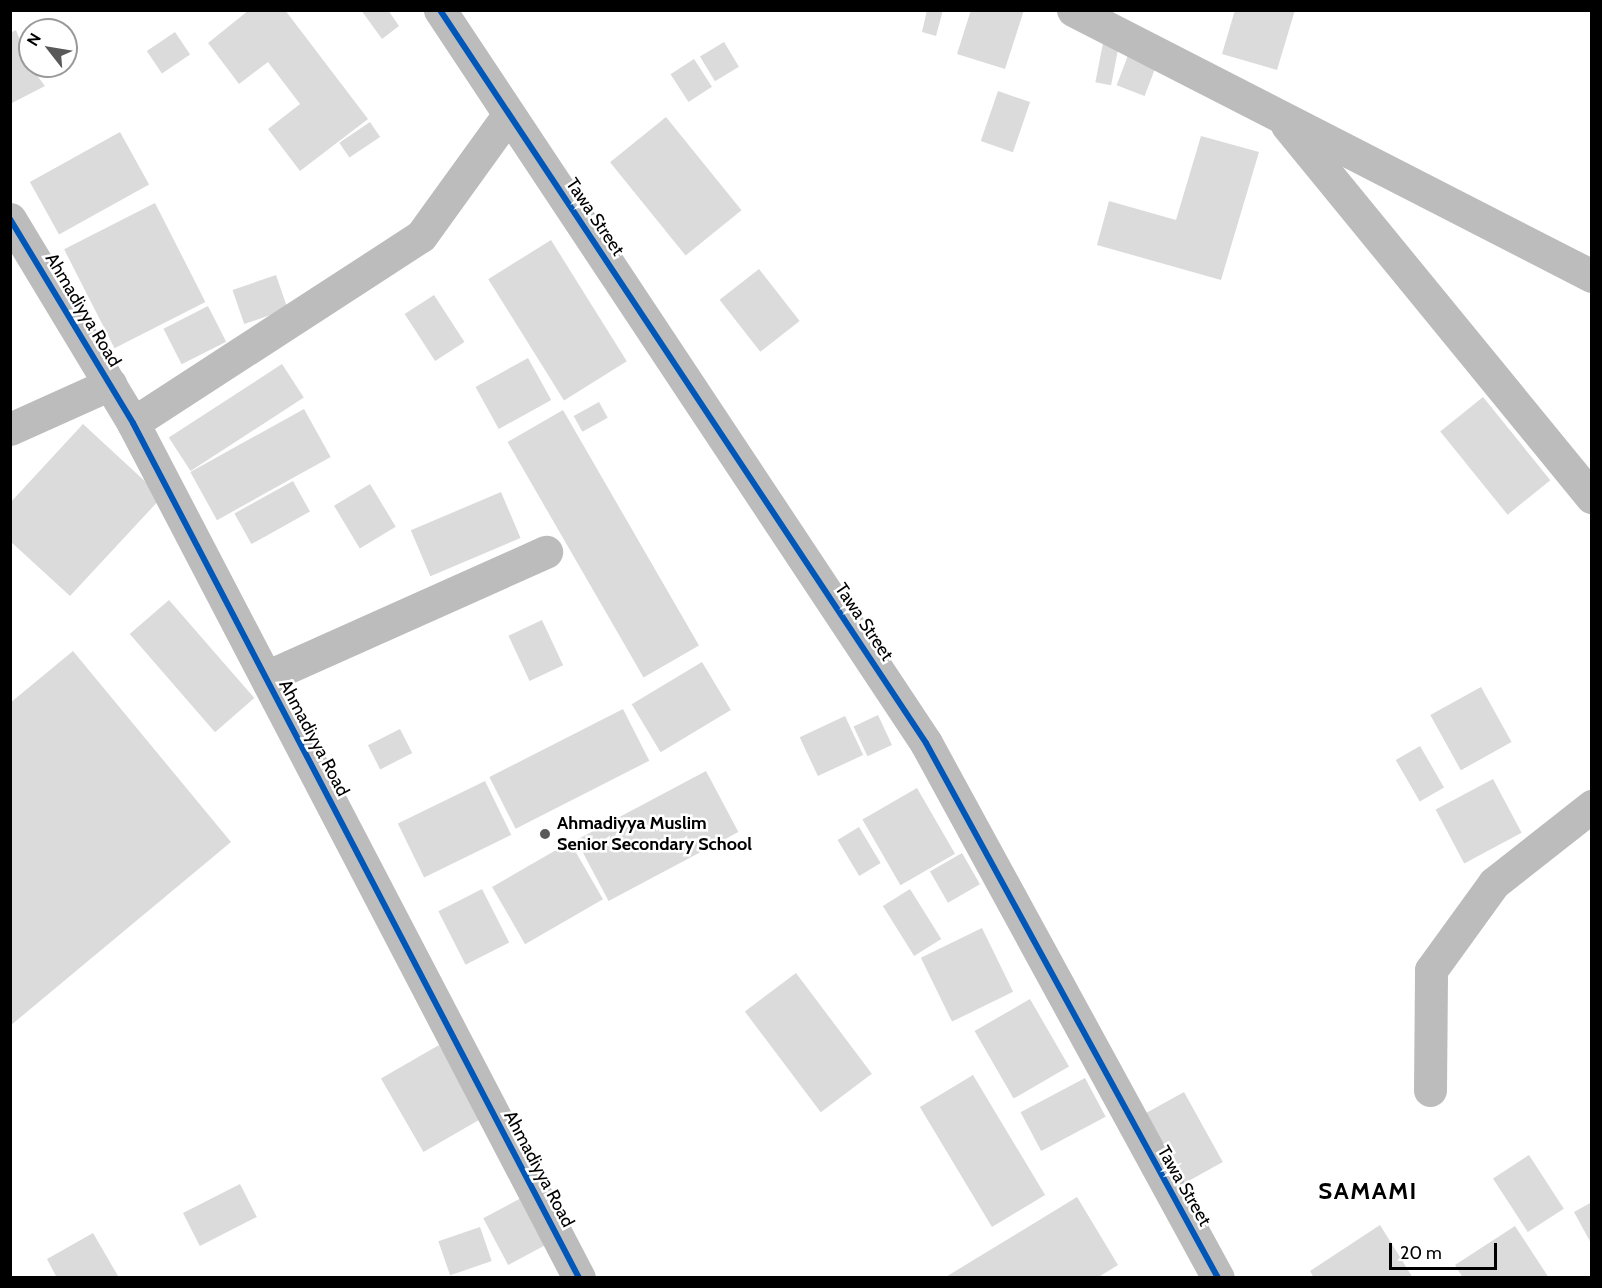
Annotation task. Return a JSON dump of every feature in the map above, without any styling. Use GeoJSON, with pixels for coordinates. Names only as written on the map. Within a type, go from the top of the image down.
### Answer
{"type":"FeatureCollection","features":[{"type":"Feature","properties":{"kind":"street","name":"Tawa Street"},"geometry":{"type":"LineString","coordinates":[[440,10],[926,743],[1218,1278]]}},
{"type":"Feature","properties":{"kind":"street"},"geometry":{"type":"LineString","coordinates":[[1072,10],[1592,276]]}},
{"type":"Feature","properties":{"kind":"street"},"geometry":{"type":"LineString","coordinates":[[133,423],[421,236],[509,114]]}},
{"type":"Feature","properties":{"kind":"street"},"geometry":{"type":"LineString","coordinates":[[1281,116],[1592,497]]}},
{"type":"Feature","properties":{"kind":"street","name":"Ahmadiyya Road"},"geometry":{"type":"LineString","coordinates":[[10,219],[133,423],[579,1278]]}},
{"type":"Feature","properties":{"kind":"street"},"geometry":{"type":"LineString","coordinates":[[10,429],[110,384]]}},
{"type":"Feature","properties":{"kind":"street"},"geometry":{"type":"LineString","coordinates":[[266,677],[546,552]]}},
{"type":"Feature","properties":{"kind":"street"},"geometry":{"type":"LineString","coordinates":[[1430,1090],[1431,970],[1494,883],[1592,806]]}},
{"type":"Feature","properties":{"kind":"building"},"geometry":{"type":"Polygon","coordinates":[[[249,10],[285,10],[368,119],[300,171],[268,129],[300,104],[268,62],[239,84],[208,43],[249,10]]]}},
{"type":"Feature","properties":{"kind":"building"},"geometry":{"type":"Polygon","coordinates":[[[361,10],[388,10],[399,26],[382,39],[361,10]]]}},
{"type":"Feature","properties":{"kind":"building"},"geometry":{"type":"Polygon","coordinates":[[[927,10],[943,10],[936,36],[922,32],[927,10]]]}},
{"type":"Feature","properties":{"kind":"building"},"geometry":{"type":"Polygon","coordinates":[[[971,10],[1024,10],[1005,69],[957,54],[971,10]]]}},
{"type":"Feature","properties":{"kind":"building"},"geometry":{"type":"Polygon","coordinates":[[[1235,10],[1295,10],[1277,70],[1222,54],[1235,10]]]}},
{"type":"Feature","properties":{"kind":"building"},"geometry":{"type":"Polygon","coordinates":[[[16,30],[18,35],[18,78],[39,78],[45,86],[12,103],[10,33],[16,30]]]}},
{"type":"Feature","properties":{"kind":"building"},"geometry":{"type":"Polygon","coordinates":[[[175,32],[190,54],[162,73],[147,51],[175,32]]]}},
{"type":"Feature","properties":{"kind":"building"},"geometry":{"type":"Polygon","coordinates":[[[724,42],[739,67],[715,81],[700,56],[724,42]]]}},
{"type":"Feature","properties":{"kind":"building"},"geometry":{"type":"Polygon","coordinates":[[[1103,43],[1119,46],[1111,85],[1095,82],[1103,43]]]}},
{"type":"Feature","properties":{"kind":"building"},"geometry":{"type":"Polygon","coordinates":[[[1132,45],[1160,56],[1145,96],[1117,85],[1132,45]]]}},
{"type":"Feature","properties":{"kind":"building"},"geometry":{"type":"Polygon","coordinates":[[[694,59],[712,87],[688,102],[671,74],[694,59]]]}},
{"type":"Feature","properties":{"kind":"building"},"geometry":{"type":"Polygon","coordinates":[[[998,91],[1030,102],[1013,152],[981,141],[998,91]]]}},
{"type":"Feature","properties":{"kind":"building"},"geometry":{"type":"Polygon","coordinates":[[[666,117],[742,210],[686,256],[610,162],[666,117]]]}},
{"type":"Feature","properties":{"kind":"building"},"geometry":{"type":"Polygon","coordinates":[[[370,122],[380,137],[349,158],[339,143],[370,122]]]}},
{"type":"Feature","properties":{"kind":"building"},"geometry":{"type":"Polygon","coordinates":[[[120,132],[149,184],[59,234],[30,182],[120,132]]]}},
{"type":"Feature","properties":{"kind":"building"},"geometry":{"type":"Polygon","coordinates":[[[1201,136],[1259,152],[1221,280],[1097,245],[1109,201],[1176,220],[1201,136]]]}},
{"type":"Feature","properties":{"kind":"building"},"geometry":{"type":"Polygon","coordinates":[[[155,203],[205,302],[115,348],[64,249],[155,203]]]}},
{"type":"Feature","properties":{"kind":"building"},"geometry":{"type":"Polygon","coordinates":[[[551,240],[627,361],[564,400],[488,279],[551,240]]]}},
{"type":"Feature","properties":{"kind":"building"},"geometry":{"type":"Polygon","coordinates":[[[759,269],[800,321],[760,352],[720,300],[759,269]]]}},
{"type":"Feature","properties":{"kind":"building"},"geometry":{"type":"Polygon","coordinates":[[[276,275],[288,309],[244,324],[233,290],[276,275]]]}},
{"type":"Feature","properties":{"kind":"building"},"geometry":{"type":"Polygon","coordinates":[[[434,295],[464,342],[435,361],[405,314],[434,295]]]}},
{"type":"Feature","properties":{"kind":"building"},"geometry":{"type":"Polygon","coordinates":[[[208,306],[226,342],[182,364],[163,329],[208,306]]]}},
{"type":"Feature","properties":{"kind":"building"},"geometry":{"type":"Polygon","coordinates":[[[528,358],[551,400],[499,429],[476,387],[528,358]]]}},
{"type":"Feature","properties":{"kind":"building"},"geometry":{"type":"Polygon","coordinates":[[[282,364],[304,398],[191,471],[169,438],[282,364]]]}},
{"type":"Feature","properties":{"kind":"building"},"geometry":{"type":"Polygon","coordinates":[[[1483,397],[1550,480],[1508,515],[1440,432],[1483,397]]]}},
{"type":"Feature","properties":{"kind":"building"},"geometry":{"type":"Polygon","coordinates":[[[599,402],[608,418],[582,432],[574,416],[599,402]]]}},
{"type":"Feature","properties":{"kind":"building"},"geometry":{"type":"Polygon","coordinates":[[[304,409],[331,457],[217,520],[190,472],[304,409]]]}},
{"type":"Feature","properties":{"kind":"building"},"geometry":{"type":"Polygon","coordinates":[[[563,410],[699,646],[644,678],[508,442],[563,410]]]}},
{"type":"Feature","properties":{"kind":"building"},"geometry":{"type":"Polygon","coordinates":[[[83,424],[162,497],[70,596],[10,541],[10,503],[83,424]]]}},
{"type":"Feature","properties":{"kind":"building"},"geometry":{"type":"Polygon","coordinates":[[[293,481],[310,512],[251,544],[234,513],[293,481]]]}},
{"type":"Feature","properties":{"kind":"building"},"geometry":{"type":"Polygon","coordinates":[[[370,484],[396,527],[360,548],[334,506],[370,484]]]}},
{"type":"Feature","properties":{"kind":"building"},"geometry":{"type":"Polygon","coordinates":[[[501,492],[521,538],[430,576],[411,530],[501,492]]]}},
{"type":"Feature","properties":{"kind":"building"},"geometry":{"type":"Polygon","coordinates":[[[169,600],[254,698],[215,732],[130,634],[169,600]]]}},
{"type":"Feature","properties":{"kind":"building"},"geometry":{"type":"Polygon","coordinates":[[[542,620],[563,665],[530,681],[508,636],[542,620]]]}},
{"type":"Feature","properties":{"kind":"building"},"geometry":{"type":"Polygon","coordinates":[[[73,651],[231,842],[10,1026],[10,703],[73,651]]]}},
{"type":"Feature","properties":{"kind":"building"},"geometry":{"type":"Polygon","coordinates":[[[702,662],[731,710],[661,752],[632,704],[702,662]]]}},
{"type":"Feature","properties":{"kind":"building"},"geometry":{"type":"Polygon","coordinates":[[[1481,687],[1512,742],[1461,770],[1430,715],[1481,687]]]}},
{"type":"Feature","properties":{"kind":"building"},"geometry":{"type":"Polygon","coordinates":[[[623,709],[649,761],[516,829],[489,777],[623,709]]]}},
{"type":"Feature","properties":{"kind":"building"},"geometry":{"type":"Polygon","coordinates":[[[878,715],[892,745],[867,756],[854,726],[878,715]]]}},
{"type":"Feature","properties":{"kind":"building"},"geometry":{"type":"Polygon","coordinates":[[[845,716],[863,755],[818,776],[800,737],[845,716]]]}},
{"type":"Feature","properties":{"kind":"building"},"geometry":{"type":"Polygon","coordinates":[[[400,729],[412,753],[380,769],[368,745],[400,729]]]}},
{"type":"Feature","properties":{"kind":"building"},"geometry":{"type":"Polygon","coordinates":[[[1420,746],[1444,788],[1420,802],[1396,760],[1420,746]]]}},
{"type":"Feature","properties":{"kind":"building"},"geometry":{"type":"Polygon","coordinates":[[[706,771],[738,832],[609,901],[576,840],[706,771]]]}},
{"type":"Feature","properties":{"kind":"building"},"geometry":{"type":"Polygon","coordinates":[[[1493,779],[1522,833],[1464,863],[1436,810],[1493,779]]]}},
{"type":"Feature","properties":{"kind":"building"},"geometry":{"type":"Polygon","coordinates":[[[485,781],[511,835],[424,877],[398,824],[485,781]]]}},
{"type":"Feature","properties":{"kind":"building"},"geometry":{"type":"Polygon","coordinates":[[[917,788],[955,854],[900,885],[862,820],[917,788]]]}},
{"type":"Feature","properties":{"kind":"building"},"geometry":{"type":"Polygon","coordinates":[[[859,827],[881,863],[859,876],[838,840],[859,827]]]}},
{"type":"Feature","properties":{"kind":"building"},"geometry":{"type":"Polygon","coordinates":[[[570,842],[603,899],[525,944],[492,887],[570,842]]]}},
{"type":"Feature","properties":{"kind":"building"},"geometry":{"type":"Polygon","coordinates":[[[962,853],[980,884],[948,903],[930,872],[962,853]]]}},
{"type":"Feature","properties":{"kind":"building"},"geometry":{"type":"Polygon","coordinates":[[[482,889],[509,942],[466,965],[438,911],[482,889]]]}},
{"type":"Feature","properties":{"kind":"building"},"geometry":{"type":"Polygon","coordinates":[[[910,889],[941,939],[914,956],[883,906],[910,889]]]}},
{"type":"Feature","properties":{"kind":"building"},"geometry":{"type":"Polygon","coordinates":[[[982,928],[1013,992],[952,1022],[921,958],[982,928]]]}},
{"type":"Feature","properties":{"kind":"building"},"geometry":{"type":"Polygon","coordinates":[[[796,973],[872,1074],[821,1112],[745,1012],[796,973]]]}},
{"type":"Feature","properties":{"kind":"building"},"geometry":{"type":"Polygon","coordinates":[[[1030,999],[1069,1067],[1014,1099],[975,1031],[1030,999]]]}},
{"type":"Feature","properties":{"kind":"building"},"geometry":{"type":"Polygon","coordinates":[[[439,1045],[482,1119],[423,1152],[381,1078],[439,1045]]]}},
{"type":"Feature","properties":{"kind":"building"},"geometry":{"type":"Polygon","coordinates":[[[973,1075],[1045,1195],[992,1227],[920,1107],[973,1075]]]}},
{"type":"Feature","properties":{"kind":"building"},"geometry":{"type":"Polygon","coordinates":[[[1085,1078],[1106,1117],[1041,1151],[1021,1112],[1085,1078]]]}},
{"type":"Feature","properties":{"kind":"building"},"geometry":{"type":"Polygon","coordinates":[[[1184,1092],[1223,1162],[1180,1186],[1141,1116],[1184,1092]]]}},
{"type":"Feature","properties":{"kind":"building"},"geometry":{"type":"Polygon","coordinates":[[[1529,1155],[1564,1209],[1528,1232],[1493,1178],[1529,1155]]]}},
{"type":"Feature","properties":{"kind":"building"},"geometry":{"type":"Polygon","coordinates":[[[240,1184],[257,1217],[200,1246],[183,1213],[240,1184]]]}},
{"type":"Feature","properties":{"kind":"building"},"geometry":{"type":"Polygon","coordinates":[[[523,1197],[548,1244],[508,1265],[483,1218],[523,1197]]]}},
{"type":"Feature","properties":{"kind":"building"},"geometry":{"type":"Polygon","coordinates":[[[1077,1197],[1118,1265],[1097,1278],[944,1278],[1077,1197]]]}},
{"type":"Feature","properties":{"kind":"building"},"geometry":{"type":"Polygon","coordinates":[[[1592,1202],[1592,1245],[1574,1212],[1592,1202]]]}},
{"type":"Feature","properties":{"kind":"building"},"geometry":{"type":"Polygon","coordinates":[[[1380,1225],[1413,1278],[1314,1278],[1310,1271],[1380,1225]]]}},
{"type":"Feature","properties":{"kind":"building"},"geometry":{"type":"Polygon","coordinates":[[[1515,1226],[1549,1278],[1463,1278],[1455,1265],[1515,1226]]]}},
{"type":"Feature","properties":{"kind":"building"},"geometry":{"type":"Polygon","coordinates":[[[480,1227],[492,1261],[450,1275],[438,1241],[480,1227]]]}},
{"type":"Feature","properties":{"kind":"building"},"geometry":{"type":"Polygon","coordinates":[[[93,1233],[118,1276],[57,1278],[47,1259],[93,1233]]]}},
{"type":"Feature","properties":{"kind":"cycle path"},"geometry":{"type":"LineString","coordinates":[[440,10],[926,743],[1218,1278]]}},
{"type":"Feature","properties":{"kind":"cycle path"},"geometry":{"type":"LineString","coordinates":[[10,219],[133,423],[579,1278]]}},
{"type":"Feature","properties":{"kind":"place","name":"Ahmadiyya Muslim Senior Secondary School"},"geometry":{"type":"Point","coordinates":[545,834]}},
{"type":"Feature","properties":{"kind":"district","name":"SAMAMI"},"geometry":{"type":"Point","coordinates":[1368,1191]}}]}
